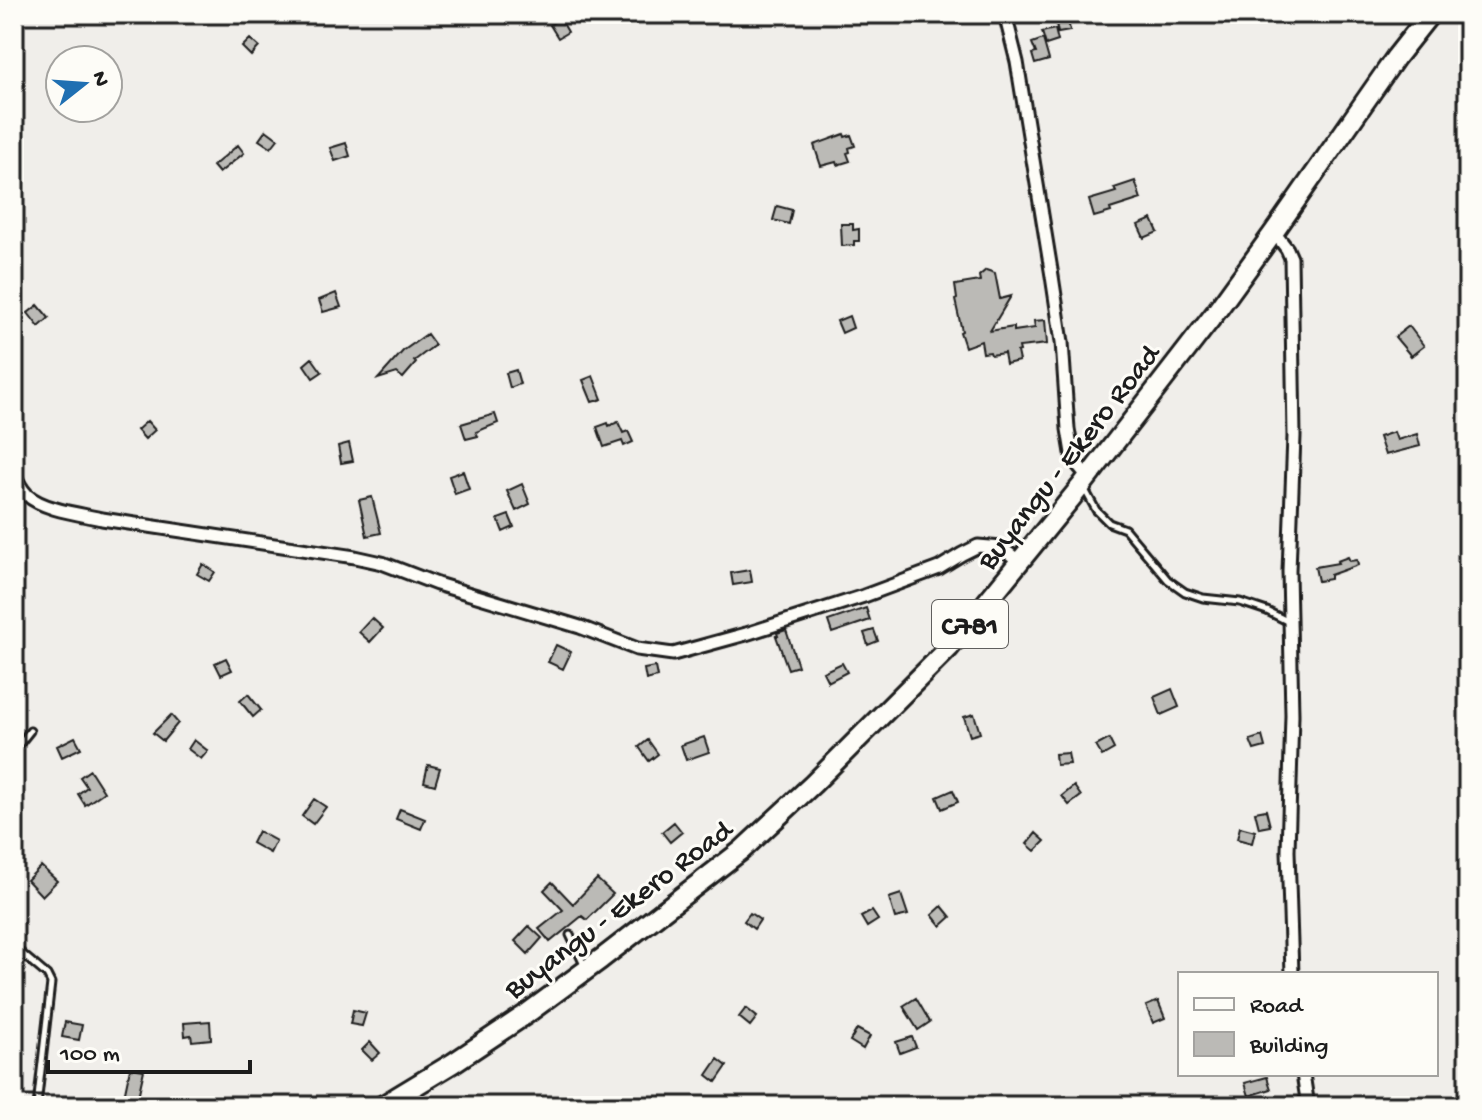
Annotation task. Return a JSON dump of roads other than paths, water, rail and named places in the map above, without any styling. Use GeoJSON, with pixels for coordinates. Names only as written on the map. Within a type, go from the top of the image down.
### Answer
{"type":"FeatureCollection","features":[{"type":"Feature","properties":{"kind":"main road","name":"Buyangu - Ekero Road"},"geometry":{"type":"LineString","coordinates":[[382,1106],[478,1047],[587,969],[742,850],[949,648],[1085,481],[1207,323],[1387,69],[1430,14]]}},
{"type":"Feature","properties":{"kind":"street"},"geometry":{"type":"LineString","coordinates":[[1005,14],[1017,62],[1054,289],[1072,453],[1085,481]]}},
{"type":"Feature","properties":{"kind":"street"},"geometry":{"type":"LineString","coordinates":[[1274,232],[1291,258],[1294,447],[1289,571],[1292,715],[1288,851],[1292,972]]}},
{"type":"Feature","properties":{"kind":"street"},"geometry":{"type":"LineString","coordinates":[[14,473],[18,483],[37,502],[63,511],[382,563],[437,584],[580,627],[637,649],[673,654],[864,596],[939,568],[978,546],[1002,548],[1020,562]]}},
{"type":"Feature","properties":{"kind":"street"},"geometry":{"type":"LineString","coordinates":[[1303,1076],[1308,1106]]}},
{"type":"Feature","properties":{"kind":"lane"},"geometry":{"type":"LineString","coordinates":[[1085,481],[1096,510],[1109,523],[1125,529],[1168,580],[1185,592],[1203,598],[1240,602],[1290,622]]}},
{"type":"Feature","properties":{"kind":"lane"},"geometry":{"type":"LineString","coordinates":[[14,751],[30,731]]}},
{"type":"Feature","properties":{"kind":"lane"},"geometry":{"type":"LineString","coordinates":[[570,935],[587,969]]}},
{"type":"Feature","properties":{"kind":"lane"},"geometry":{"type":"LineString","coordinates":[[14,947],[47,975],[51,983],[37,1106]]}}]}
